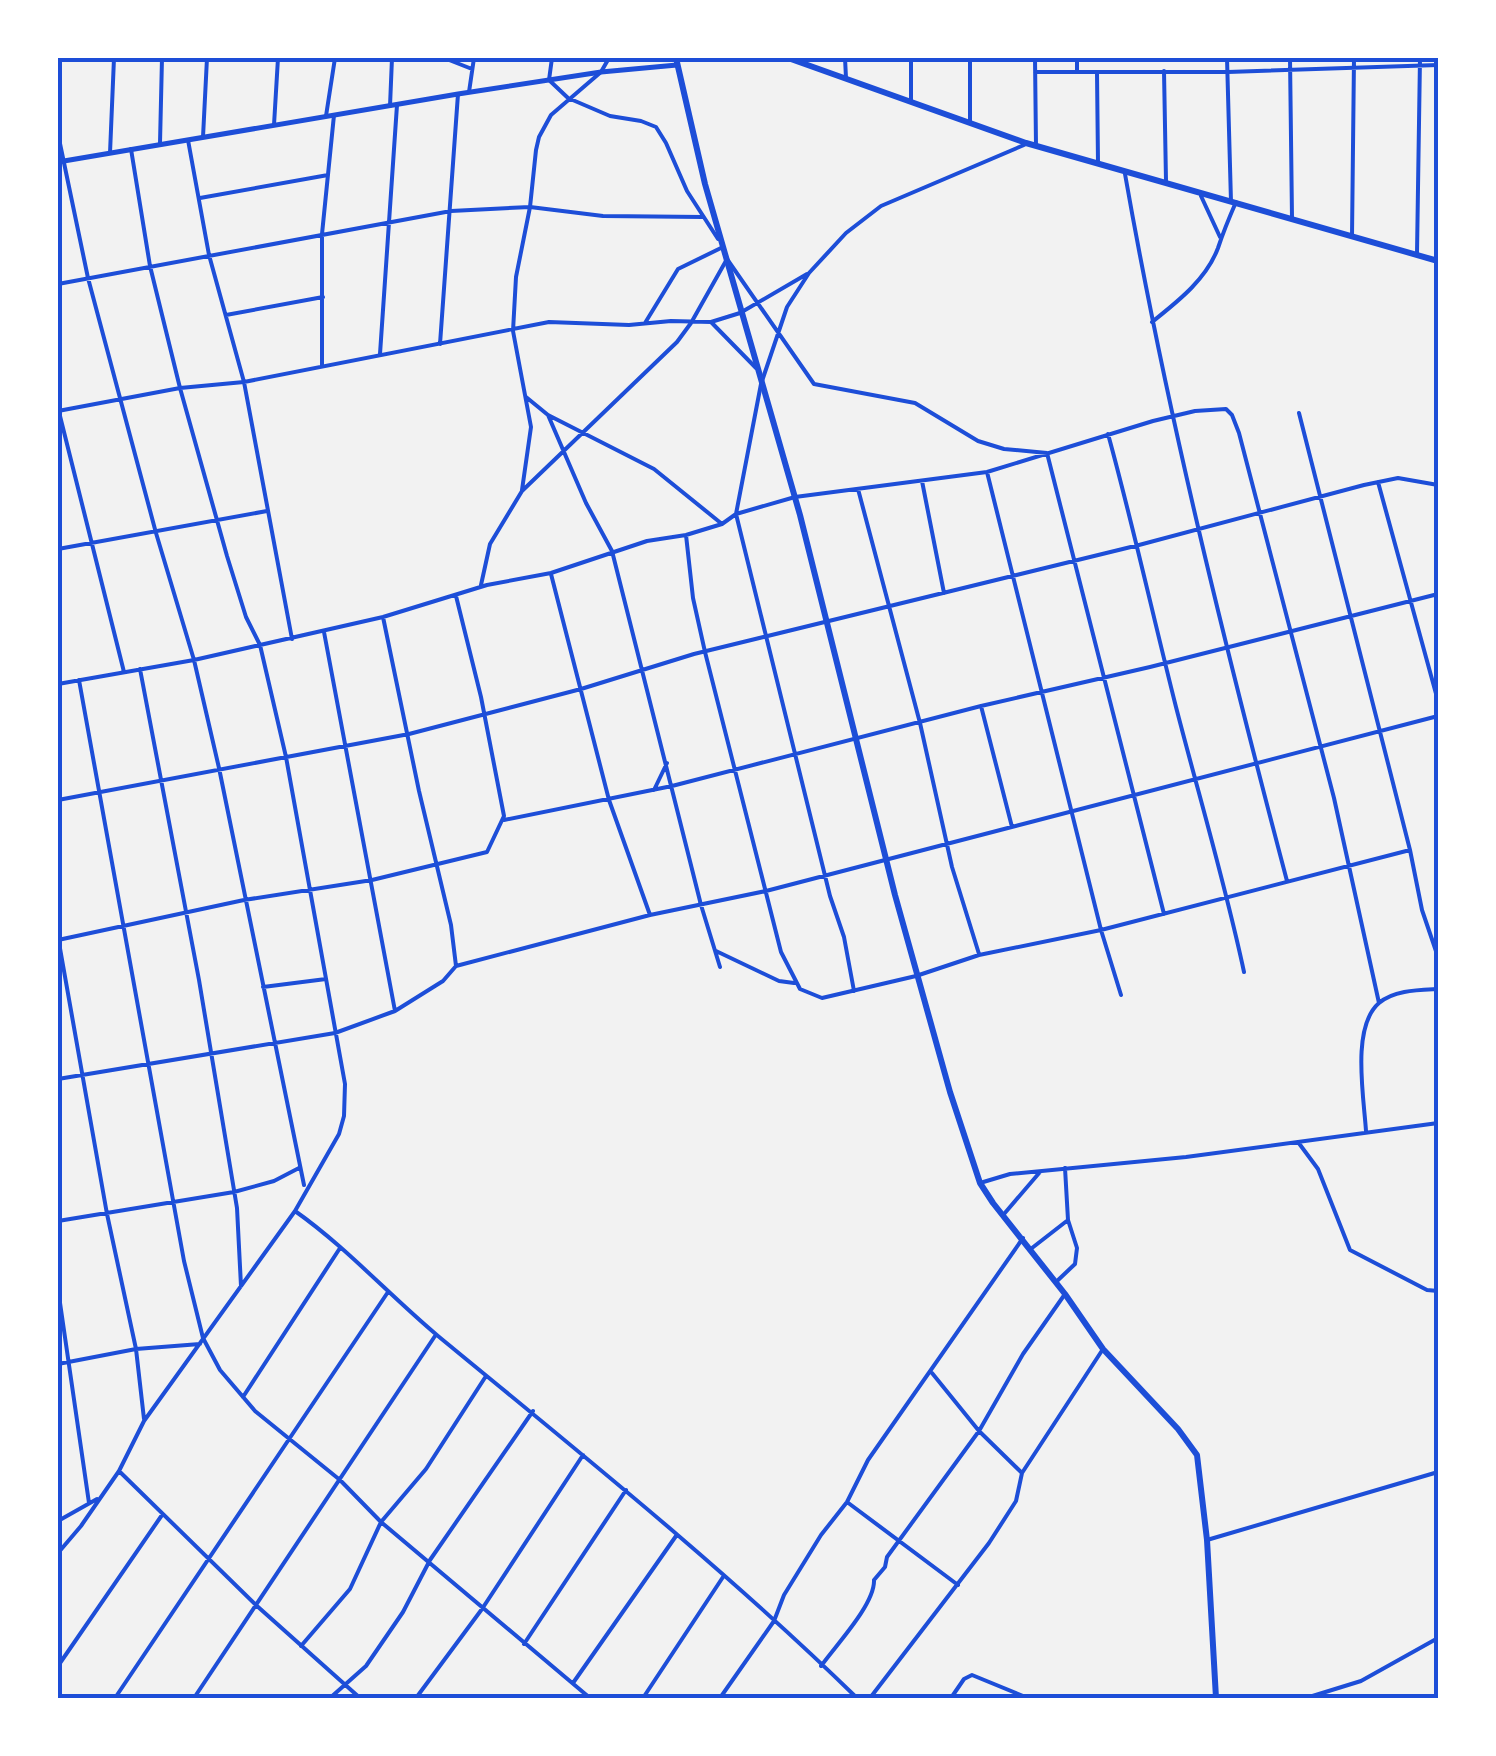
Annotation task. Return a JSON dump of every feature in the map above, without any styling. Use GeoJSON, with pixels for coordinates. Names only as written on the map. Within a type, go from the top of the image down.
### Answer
{"type":"FeatureCollection","features":[{"type":"Feature","properties":{"kind":"main road"},"geometry":{"type":"LineString","coordinates":[[788,58],[1026,144],[1438,261]]}},
{"type":"Feature","properties":{"kind":"main road"},"geometry":{"type":"LineString","coordinates":[[677,61],[740,312],[795,497],[916,976],[980,1183],[1066,1294],[1103,1349],[1178,1429],[1197,1455],[1207,1540],[1216,1698]]}},
{"type":"Feature","properties":{"kind":"street"},"geometry":{"type":"LineString","coordinates":[[110,153],[114,58]]}},
{"type":"Feature","properties":{"kind":"street"},"geometry":{"type":"LineString","coordinates":[[160,144],[162,58]]}},
{"type":"Feature","properties":{"kind":"street"},"geometry":{"type":"LineString","coordinates":[[203,137],[207,58]]}},
{"type":"Feature","properties":{"kind":"street"},"geometry":{"type":"LineString","coordinates":[[274,125],[278,58]]}},
{"type":"Feature","properties":{"kind":"street"},"geometry":{"type":"LineString","coordinates":[[326,116],[334,58]]}},
{"type":"Feature","properties":{"kind":"street"},"geometry":{"type":"LineString","coordinates":[[380,354],[394,105],[392,58]]}},
{"type":"Feature","properties":{"kind":"street"},"geometry":{"type":"LineString","coordinates":[[444,58],[472,69]]}},
{"type":"Feature","properties":{"kind":"street"},"geometry":{"type":"LineString","coordinates":[[468,92],[474,58]]}},
{"type":"Feature","properties":{"kind":"street"},"geometry":{"type":"LineString","coordinates":[[550,80],[552,58]]}},
{"type":"Feature","properties":{"kind":"street"},"geometry":{"type":"LineString","coordinates":[[522,492],[531,445],[513,331],[516,277],[539,137],[551,116],[601,72],[609,58]]}},
{"type":"Feature","properties":{"kind":"street"},"geometry":{"type":"LineString","coordinates":[[846,58],[846,78]]}},
{"type":"Feature","properties":{"kind":"street"},"geometry":{"type":"LineString","coordinates":[[911,58],[911,101]]}},
{"type":"Feature","properties":{"kind":"street"},"geometry":{"type":"LineString","coordinates":[[970,58],[970,122]]}},
{"type":"Feature","properties":{"kind":"street"},"geometry":{"type":"LineString","coordinates":[[1035,58],[1036,146]]}},
{"type":"Feature","properties":{"kind":"street"},"geometry":{"type":"LineString","coordinates":[[1077,58],[1077,72]]}},
{"type":"Feature","properties":{"kind":"street"},"geometry":{"type":"LineString","coordinates":[[1152,322],[1204,272],[1218,247],[1234,202],[1228,58]]}},
{"type":"Feature","properties":{"kind":"street"},"geometry":{"type":"LineString","coordinates":[[1290,58],[1292,219]]}},
{"type":"Feature","properties":{"kind":"street"},"geometry":{"type":"LineString","coordinates":[[1352,236],[1354,58]]}},
{"type":"Feature","properties":{"kind":"street"},"geometry":{"type":"LineString","coordinates":[[1416,255],[1420,58]]}},
{"type":"Feature","properties":{"kind":"street"},"geometry":{"type":"LineString","coordinates":[[60,162],[468,92],[677,61]]}},
{"type":"Feature","properties":{"kind":"street"},"geometry":{"type":"LineString","coordinates":[[1035,72],[1438,66]]}},
{"type":"Feature","properties":{"kind":"street"},"geometry":{"type":"LineString","coordinates":[[1164,71],[1166,183]]}},
{"type":"Feature","properties":{"kind":"street"},"geometry":{"type":"LineString","coordinates":[[1098,72],[1098,163]]}},
{"type":"Feature","properties":{"kind":"street"},"geometry":{"type":"LineString","coordinates":[[550,80],[568,98],[610,116],[642,121],[656,128],[724,248],[678,270],[645,324]]}},
{"type":"Feature","properties":{"kind":"street"},"geometry":{"type":"LineString","coordinates":[[440,344],[458,94]]}},
{"type":"Feature","properties":{"kind":"street"},"geometry":{"type":"LineString","coordinates":[[322,365],[322,234],[334,115]]}},
{"type":"Feature","properties":{"kind":"street"},"geometry":{"type":"LineString","coordinates":[[58,134],[60,162],[88,278],[194,660],[305,1188]]}},
{"type":"Feature","properties":{"kind":"street"},"geometry":{"type":"LineString","coordinates":[[188,140],[210,255],[244,382],[292,638]]}},
{"type":"Feature","properties":{"kind":"street"},"geometry":{"type":"LineString","coordinates":[[854,991],[844,937],[736,514],[760,384],[788,307],[808,273],[846,232],[881,206],[1026,144]]}},
{"type":"Feature","properties":{"kind":"street"},"geometry":{"type":"LineString","coordinates":[[58,1553],[120,1471],[144,1421],[294,1211],[338,1134],[344,1116],[345,1084],[286,758],[260,645],[246,617],[180,388],[150,266],[131,149]]}},
{"type":"Feature","properties":{"kind":"street"},"geometry":{"type":"LineString","coordinates":[[1124,171],[1196,529],[1288,880]]}},
{"type":"Feature","properties":{"kind":"street"},"geometry":{"type":"LineString","coordinates":[[199,199],[328,175]]}},
{"type":"Feature","properties":{"kind":"street"},"geometry":{"type":"LineString","coordinates":[[1200,192],[1220,238]]}},
{"type":"Feature","properties":{"kind":"street"},"geometry":{"type":"LineString","coordinates":[[58,284],[451,210],[530,207],[603,216],[703,217]]}},
{"type":"Feature","properties":{"kind":"street"},"geometry":{"type":"LineString","coordinates":[[480,587],[490,544],[522,492],[677,342],[728,260],[814,384],[915,403],[978,441],[1004,449],[1047,453]]}},
{"type":"Feature","properties":{"kind":"street"},"geometry":{"type":"LineString","coordinates":[[124,672],[58,410],[180,388],[244,382],[549,322],[711,322],[740,312],[808,273]]}},
{"type":"Feature","properties":{"kind":"street"},"geometry":{"type":"LineString","coordinates":[[226,315],[322,296]]}},
{"type":"Feature","properties":{"kind":"street"},"geometry":{"type":"LineString","coordinates":[[711,322],[756,368]]}},
{"type":"Feature","properties":{"kind":"street"},"geometry":{"type":"LineString","coordinates":[[526,398],[548,415],[654,469],[722,524]]}},
{"type":"Feature","properties":{"kind":"street"},"geometry":{"type":"LineString","coordinates":[[58,684],[324,632],[480,587],[551,573],[612,551],[686,535],[722,524],[736,514],[795,497],[987,472],[1108,434],[1219,408],[1232,414],[1320,745],[1379,1003]]}},
{"type":"Feature","properties":{"kind":"street"},"geometry":{"type":"LineString","coordinates":[[1299,413],[1422,910],[1438,957]]}},
{"type":"Feature","properties":{"kind":"street"},"geometry":{"type":"LineString","coordinates":[[548,415],[586,503],[612,551],[701,905],[720,966]]}},
{"type":"Feature","properties":{"kind":"street"},"geometry":{"type":"LineString","coordinates":[[1108,434],[1244,972]]}},
{"type":"Feature","properties":{"kind":"street"},"geometry":{"type":"LineString","coordinates":[[1047,453],[1164,914]]}},
{"type":"Feature","properties":{"kind":"street"},"geometry":{"type":"LineString","coordinates":[[987,472],[1101,930],[1121,996]]}},
{"type":"Feature","properties":{"kind":"street"},"geometry":{"type":"LineString","coordinates":[[58,800],[408,734],[581,690],[704,652],[1378,482],[1398,478],[1438,485]]}},
{"type":"Feature","properties":{"kind":"street"},"geometry":{"type":"LineString","coordinates":[[922,481],[944,593]]}},
{"type":"Feature","properties":{"kind":"street"},"geometry":{"type":"LineString","coordinates":[[1378,482],[1438,701]]}},
{"type":"Feature","properties":{"kind":"street"},"geometry":{"type":"LineString","coordinates":[[858,490],[920,723],[946,843],[979,955]]}},
{"type":"Feature","properties":{"kind":"street"},"geometry":{"type":"LineString","coordinates":[[58,550],[268,511]]}},
{"type":"Feature","properties":{"kind":"street"},"geometry":{"type":"LineString","coordinates":[[686,535],[704,652],[781,952],[796,983],[811,995],[822,998],[916,976],[979,955],[1101,930],[1410,850]]}},
{"type":"Feature","properties":{"kind":"street"},"geometry":{"type":"LineString","coordinates":[[551,573],[609,800],[650,915]]}},
{"type":"Feature","properties":{"kind":"street"},"geometry":{"type":"LineString","coordinates":[[504,820],[734,771],[1438,594]]}},
{"type":"Feature","properties":{"kind":"street"},"geometry":{"type":"LineString","coordinates":[[144,1421],[136,1349],[107,1214],[58,939],[244,900],[372,880],[483,855],[490,849],[504,820],[485,715],[456,595]]}},
{"type":"Feature","properties":{"kind":"street"},"geometry":{"type":"LineString","coordinates":[[383,617],[451,925],[456,966]]}},
{"type":"Feature","properties":{"kind":"street"},"geometry":{"type":"LineString","coordinates":[[324,632],[395,1011]]}},
{"type":"Feature","properties":{"kind":"street"},"geometry":{"type":"LineString","coordinates":[[140,670],[212,1053],[234,1192],[241,1288]]}},
{"type":"Feature","properties":{"kind":"street"},"geometry":{"type":"LineString","coordinates":[[79,680],[184,1261],[202,1341],[242,1396],[288,1440],[340,1480],[381,1522],[590,1698]]}},
{"type":"Feature","properties":{"kind":"street"},"geometry":{"type":"LineString","coordinates":[[981,706],[1012,827]]}},
{"type":"Feature","properties":{"kind":"street"},"geometry":{"type":"LineString","coordinates":[[58,1079],[335,1033],[395,1011],[443,981],[456,966],[650,915],[766,891],[1438,716]]}},
{"type":"Feature","properties":{"kind":"street"},"geometry":{"type":"LineString","coordinates":[[654,790],[666,763]]}},
{"type":"Feature","properties":{"kind":"street"},"geometry":{"type":"LineString","coordinates":[[716,951],[780,981],[796,983]]}},
{"type":"Feature","properties":{"kind":"street"},"geometry":{"type":"LineString","coordinates":[[262,987],[326,978]]}},
{"type":"Feature","properties":{"kind":"street"},"geometry":{"type":"LineString","coordinates":[[1366,1132],[1362,1046],[1366,1020],[1379,1003],[1407,991],[1437,989],[1438,1002]]}},
{"type":"Feature","properties":{"kind":"street"},"geometry":{"type":"LineString","coordinates":[[980,1183],[1010,1174],[1438,1123]]}},
{"type":"Feature","properties":{"kind":"street"},"geometry":{"type":"LineString","coordinates":[[1298,1142],[1318,1169],[1350,1250],[1427,1290],[1438,1290]]}},
{"type":"Feature","properties":{"kind":"street"},"geometry":{"type":"LineString","coordinates":[[58,1221],[234,1192],[274,1181],[299,1168]]}},
{"type":"Feature","properties":{"kind":"street"},"geometry":{"type":"LineString","coordinates":[[1056,1282],[1075,1264],[1065,1168]]}},
{"type":"Feature","properties":{"kind":"street"},"geometry":{"type":"LineString","coordinates":[[1004,1214],[1040,1172]]}},
{"type":"Feature","properties":{"kind":"street"},"geometry":{"type":"LineString","coordinates":[[294,1211],[626,1490],[857,1698]]}},
{"type":"Feature","properties":{"kind":"street"},"geometry":{"type":"LineString","coordinates":[[1031,1249],[1068,1220]]}},
{"type":"Feature","properties":{"kind":"street"},"geometry":{"type":"LineString","coordinates":[[720,1698],[774,1621],[784,1594],[832,1518],[847,1502],[868,1460],[1023,1238]]}},
{"type":"Feature","properties":{"kind":"street"},"geometry":{"type":"LineString","coordinates":[[242,1396],[340,1248]]}},
{"type":"Feature","properties":{"kind":"street"},"geometry":{"type":"LineString","coordinates":[[58,1289],[89,1503]]}},
{"type":"Feature","properties":{"kind":"street"},"geometry":{"type":"LineString","coordinates":[[115,1698],[388,1292]]}},
{"type":"Feature","properties":{"kind":"street"},"geometry":{"type":"LineString","coordinates":[[821,1666],[866,1606],[874,1580],[890,1553],[979,1432],[1023,1354],[1066,1294]]}},
{"type":"Feature","properties":{"kind":"street"},"geometry":{"type":"LineString","coordinates":[[194,1698],[436,1334]]}},
{"type":"Feature","properties":{"kind":"street"},"geometry":{"type":"LineString","coordinates":[[58,1364],[202,1341]]}},
{"type":"Feature","properties":{"kind":"street"},"geometry":{"type":"LineString","coordinates":[[870,1698],[958,1586],[1016,1501],[1022,1473],[1103,1349]]}},
{"type":"Feature","properties":{"kind":"street"},"geometry":{"type":"LineString","coordinates":[[932,1373],[979,1432],[1022,1473]]}},
{"type":"Feature","properties":{"kind":"street"},"geometry":{"type":"LineString","coordinates":[[301,1646],[350,1589],[381,1522],[426,1469],[486,1376]]}},
{"type":"Feature","properties":{"kind":"street"},"geometry":{"type":"LineString","coordinates":[[330,1698],[366,1666],[403,1612],[430,1560],[533,1411]]}},
{"type":"Feature","properties":{"kind":"street"},"geometry":{"type":"LineString","coordinates":[[416,1698],[482,1609],[583,1454]]}},
{"type":"Feature","properties":{"kind":"street"},"geometry":{"type":"LineString","coordinates":[[120,1471],[257,1606],[360,1698]]}},
{"type":"Feature","properties":{"kind":"street"},"geometry":{"type":"LineString","coordinates":[[1207,1540],[1438,1472]]}},
{"type":"Feature","properties":{"kind":"street"},"geometry":{"type":"LineString","coordinates":[[524,1644],[626,1490]]}},
{"type":"Feature","properties":{"kind":"street"},"geometry":{"type":"LineString","coordinates":[[58,1521],[101,1497]]}},
{"type":"Feature","properties":{"kind":"street"},"geometry":{"type":"LineString","coordinates":[[847,1502],[958,1586]]}},
{"type":"Feature","properties":{"kind":"street"},"geometry":{"type":"LineString","coordinates":[[58,1666],[162,1515]]}},
{"type":"Feature","properties":{"kind":"street"},"geometry":{"type":"LineString","coordinates":[[574,1683],[676,1536]]}},
{"type":"Feature","properties":{"kind":"street"},"geometry":{"type":"LineString","coordinates":[[644,1698],[723,1576]]}},
{"type":"Feature","properties":{"kind":"street"},"geometry":{"type":"LineString","coordinates":[[1306,1698],[1360,1681],[1438,1638]]}},
{"type":"Feature","properties":{"kind":"street"},"geometry":{"type":"LineString","coordinates":[[951,1698],[964,1679],[972,1675],[1028,1698]]}}]}
